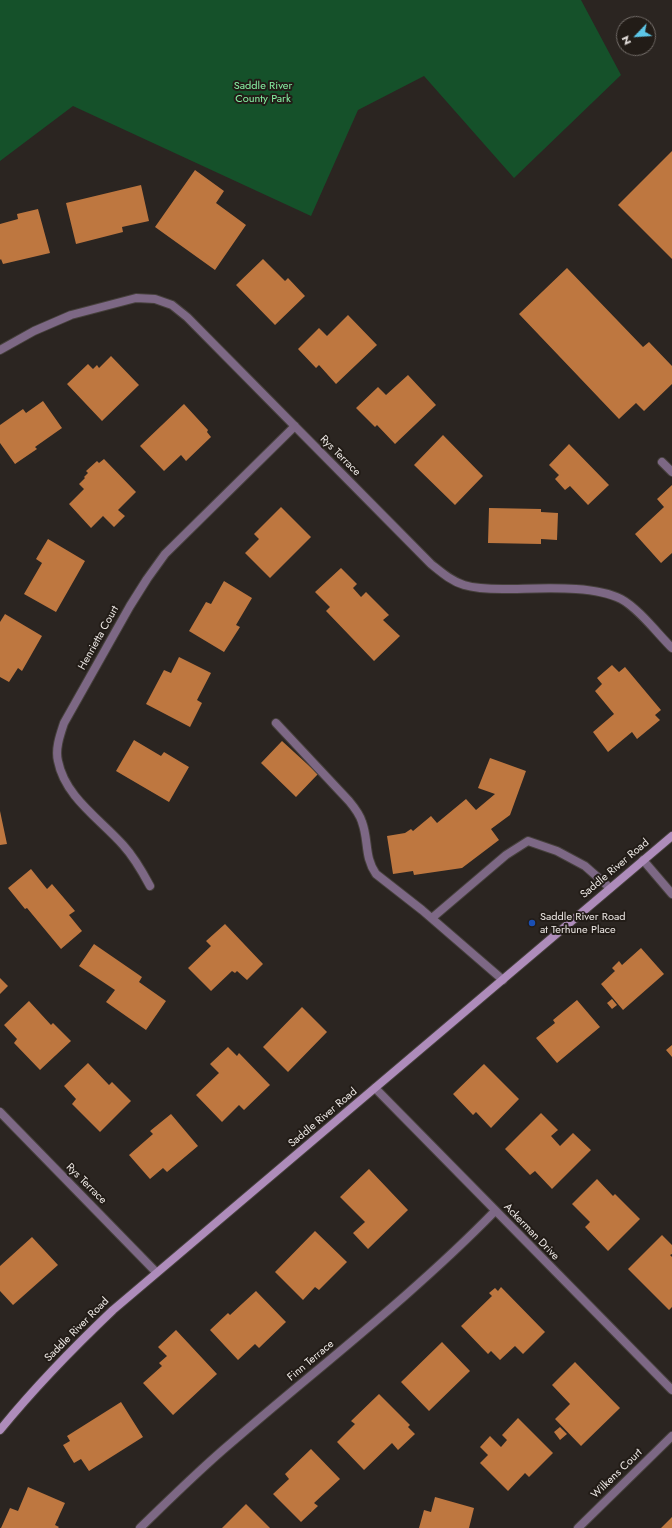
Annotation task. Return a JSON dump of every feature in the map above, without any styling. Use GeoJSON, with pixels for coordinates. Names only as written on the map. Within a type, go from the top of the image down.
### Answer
{"type":"FeatureCollection","features":[{"type":"Feature","properties":{"kind":"main road","name":"Saddle River Road"},"geometry":{"type":"LineString","coordinates":[[0,1430],[35,1388],[73,1347],[113,1310],[672,836]]}},
{"type":"Feature","properties":{"kind":"street","name":"Rys Terrace"},"geometry":{"type":"LineString","coordinates":[[0,350],[34,331],[71,315],[136,298],[154,299],[172,305],[187,317],[431,564],[447,577],[463,585],[481,589],[583,589],[602,592],[622,600],[635,610],[672,648]]}},
{"type":"Feature","properties":{"kind":"street","name":"Henrietta Court"},"geometry":{"type":"LineString","coordinates":[[150,886],[139,865],[124,845],[72,792],[62,776],[57,760],[58,741],[64,723],[147,579],[166,554],[186,533],[295,426]]}},
{"type":"Feature","properties":{"kind":"street"},"geometry":{"type":"LineString","coordinates":[[662,462],[672,472]]}},
{"type":"Feature","properties":{"kind":"street"},"geometry":{"type":"LineString","coordinates":[[276,722],[355,808],[362,822],[366,836],[368,858],[376,874],[400,891],[502,980]]}},
{"type":"Feature","properties":{"kind":"street"},"geometry":{"type":"LineString","coordinates":[[432,918],[506,855],[528,841],[557,851],[585,866],[610,888]]}},
{"type":"Feature","properties":{"kind":"street"},"geometry":{"type":"LineString","coordinates":[[643,860],[672,894]]}},
{"type":"Feature","properties":{"kind":"street","name":"Ackerman Drive"},"geometry":{"type":"LineString","coordinates":[[375,1088],[672,1390]]}},
{"type":"Feature","properties":{"kind":"street","name":"Rys Terrace"},"geometry":{"type":"LineString","coordinates":[[0,1112],[156,1272]]}},
{"type":"Feature","properties":{"kind":"street","name":"Finn Terrace"},"geometry":{"type":"LineString","coordinates":[[140,1528],[182,1487],[230,1444],[457,1250],[495,1211]]}},
{"type":"Feature","properties":{"kind":"street","name":"Wilkens Court"},"geometry":{"type":"LineString","coordinates":[[578,1528],[672,1436]]}},
{"type":"Feature","properties":{"kind":"green space","name":"Saddle River County Park"},"geometry":{"type":"Polygon","coordinates":[[[0,0],[581,0],[621,75],[514,178],[424,76],[358,110],[311,216],[73,106],[0,161],[0,0]]]}},
{"type":"Feature","properties":{"kind":"building"},"geometry":{"type":"Polygon","coordinates":[[[672,151],[672,259],[618,205],[672,151]]]}},
{"type":"Feature","properties":{"kind":"building"},"geometry":{"type":"Polygon","coordinates":[[[195,170],[224,191],[216,203],[246,225],[215,270],[155,227],[195,170]]]}},
{"type":"Feature","properties":{"kind":"building"},"geometry":{"type":"Polygon","coordinates":[[[141,185],[149,221],[122,227],[123,232],[76,244],[66,203],[141,185]]]}},
{"type":"Feature","properties":{"kind":"building"},"geometry":{"type":"Polygon","coordinates":[[[38,209],[50,253],[3,264],[1,259],[0,260],[0,224],[18,219],[17,214],[38,209]]]}},
{"type":"Feature","properties":{"kind":"building"},"geometry":{"type":"Polygon","coordinates":[[[263,259],[285,281],[288,278],[305,296],[275,325],[236,285],[263,259]]]}},
{"type":"Feature","properties":{"kind":"building"},"geometry":{"type":"Polygon","coordinates":[[[567,268],[643,347],[649,342],[672,366],[672,384],[644,411],[636,403],[619,419],[519,314],[567,268]]]}},
{"type":"Feature","properties":{"kind":"building"},"geometry":{"type":"Polygon","coordinates":[[[348,315],[377,345],[336,384],[319,365],[316,368],[298,349],[319,328],[327,336],[348,315]]]}},
{"type":"Feature","properties":{"kind":"building"},"geometry":{"type":"Polygon","coordinates":[[[111,356],[139,385],[102,421],[67,384],[88,364],[93,369],[97,365],[99,368],[111,356]]]}},
{"type":"Feature","properties":{"kind":"building"},"geometry":{"type":"Polygon","coordinates":[[[408,375],[436,405],[395,444],[377,425],[375,427],[356,408],[378,387],[386,395],[408,375]]]}},
{"type":"Feature","properties":{"kind":"building"},"geometry":{"type":"Polygon","coordinates":[[[43,401],[62,428],[35,447],[37,449],[15,464],[0,443],[0,425],[23,409],[26,413],[43,401]]]}},
{"type":"Feature","properties":{"kind":"building"},"geometry":{"type":"Polygon","coordinates":[[[184,404],[208,430],[207,432],[211,437],[186,461],[181,455],[164,471],[140,446],[184,404]]]}},
{"type":"Feature","properties":{"kind":"building"},"geometry":{"type":"Polygon","coordinates":[[[443,435],[483,476],[455,505],[414,465],[443,435]]]}},
{"type":"Feature","properties":{"kind":"building"},"geometry":{"type":"Polygon","coordinates":[[[569,444],[609,485],[588,505],[570,486],[565,490],[555,479],[559,475],[549,465],[569,444]]]}},
{"type":"Feature","properties":{"kind":"building"},"geometry":{"type":"Polygon","coordinates":[[[104,459],[136,492],[118,510],[125,516],[114,527],[103,516],[91,528],[69,504],[84,489],[79,484],[88,473],[86,471],[97,461],[99,463],[104,459]]]}},
{"type":"Feature","properties":{"kind":"building"},"geometry":{"type":"Polygon","coordinates":[[[672,485],[672,553],[661,563],[635,534],[664,507],[657,499],[672,485]]]}},
{"type":"Feature","properties":{"kind":"building"},"geometry":{"type":"Polygon","coordinates":[[[281,507],[311,537],[270,578],[245,553],[259,539],[254,534],[281,507]]]}},
{"type":"Feature","properties":{"kind":"building"},"geometry":{"type":"Polygon","coordinates":[[[489,508],[541,509],[541,512],[558,513],[557,540],[541,539],[541,544],[488,543],[489,508]]]}},
{"type":"Feature","properties":{"kind":"building"},"geometry":{"type":"Polygon","coordinates":[[[48,539],[85,561],[56,612],[24,594],[42,563],[36,559],[48,539]]]}},
{"type":"Feature","properties":{"kind":"building"},"geometry":{"type":"Polygon","coordinates":[[[341,568],[357,584],[353,588],[361,597],[366,592],[389,615],[383,620],[400,636],[374,661],[326,611],[330,607],[315,592],[341,568]]]}},
{"type":"Feature","properties":{"kind":"building"},"geometry":{"type":"Polygon","coordinates":[[[224,581],[252,598],[236,625],[240,627],[224,652],[189,631],[206,602],[211,604],[224,581]]]}},
{"type":"Feature","properties":{"kind":"building"},"geometry":{"type":"Polygon","coordinates":[[[5,614],[42,636],[22,671],[18,668],[9,682],[0,677],[0,622],[5,614]]]}},
{"type":"Feature","properties":{"kind":"building"},"geometry":{"type":"Polygon","coordinates":[[[179,657],[211,673],[197,700],[202,703],[190,727],[146,704],[164,670],[171,673],[179,657]]]}},
{"type":"Feature","properties":{"kind":"building"},"geometry":{"type":"Polygon","coordinates":[[[612,665],[619,672],[625,667],[661,710],[655,715],[660,720],[637,739],[632,732],[608,752],[593,732],[614,714],[595,691],[602,684],[597,678],[612,665]]]}},
{"type":"Feature","properties":{"kind":"building"},"geometry":{"type":"Polygon","coordinates":[[[134,740],[161,756],[164,752],[189,767],[169,802],[116,771],[134,740]]]}},
{"type":"Feature","properties":{"kind":"building"},"geometry":{"type":"Polygon","coordinates":[[[282,741],[318,774],[296,797],[261,763],[282,741]]]}},
{"type":"Feature","properties":{"kind":"building"},"geometry":{"type":"Polygon","coordinates":[[[490,758],[526,771],[510,815],[491,829],[499,840],[462,868],[414,875],[413,871],[393,874],[387,836],[405,833],[411,829],[413,831],[431,816],[437,823],[466,799],[476,810],[495,794],[478,788],[490,758]]]}},
{"type":"Feature","properties":{"kind":"building"},"geometry":{"type":"Polygon","coordinates":[[[0,811],[7,844],[0,845],[0,811]]]}},
{"type":"Feature","properties":{"kind":"building"},"geometry":{"type":"Polygon","coordinates":[[[31,869],[47,889],[52,884],[75,911],[69,915],[82,931],[61,949],[27,908],[25,909],[8,888],[31,869]]]}},
{"type":"Feature","properties":{"kind":"building"},"geometry":{"type":"Polygon","coordinates":[[[225,924],[263,964],[247,980],[237,971],[235,973],[232,971],[211,991],[188,968],[211,946],[206,941],[225,924]]]}},
{"type":"Feature","properties":{"kind":"building"},"geometry":{"type":"Polygon","coordinates":[[[94,944],[142,977],[139,982],[166,1001],[146,1030],[106,1002],[115,990],[79,966],[94,944]]]}},
{"type":"Feature","properties":{"kind":"building"},"geometry":{"type":"Polygon","coordinates":[[[641,948],[664,974],[623,1010],[601,984],[615,971],[612,968],[619,961],[622,965],[641,948]]]}},
{"type":"Feature","properties":{"kind":"building"},"geometry":{"type":"Polygon","coordinates":[[[0,978],[8,986],[0,994],[0,978]]]}},
{"type":"Feature","properties":{"kind":"building"},"geometry":{"type":"Polygon","coordinates":[[[612,999],[617,1005],[612,1009],[607,1003],[612,999]]]}},
{"type":"Feature","properties":{"kind":"building"},"geometry":{"type":"Polygon","coordinates":[[[577,1000],[600,1027],[557,1063],[536,1038],[555,1023],[553,1020],[577,1000]]]}},
{"type":"Feature","properties":{"kind":"building"},"geometry":{"type":"Polygon","coordinates":[[[29,1001],[51,1025],[53,1023],[71,1041],[40,1070],[14,1043],[17,1039],[4,1025],[29,1001]]]}},
{"type":"Feature","properties":{"kind":"building"},"geometry":{"type":"Polygon","coordinates":[[[302,1007],[327,1032],[288,1072],[263,1047],[302,1007]]]}},
{"type":"Feature","properties":{"kind":"building"},"geometry":{"type":"Polygon","coordinates":[[[672,1045],[672,1057],[666,1050],[672,1045]]]}},
{"type":"Feature","properties":{"kind":"building"},"geometry":{"type":"Polygon","coordinates":[[[228,1047],[237,1056],[239,1053],[270,1085],[244,1110],[239,1105],[222,1122],[196,1095],[219,1073],[210,1064],[228,1047]]]}},
{"type":"Feature","properties":{"kind":"building"},"geometry":{"type":"Polygon","coordinates":[[[88,1063],[109,1085],[112,1082],[131,1101],[100,1132],[72,1104],[76,1099],[64,1086],[88,1063]]]}},
{"type":"Feature","properties":{"kind":"building"},"geometry":{"type":"Polygon","coordinates":[[[484,1064],[519,1099],[491,1128],[476,1112],[473,1115],[453,1094],[484,1064]]]}},
{"type":"Feature","properties":{"kind":"building"},"geometry":{"type":"Polygon","coordinates":[[[541,1113],[558,1130],[551,1136],[560,1146],[573,1133],[591,1150],[552,1189],[535,1171],[530,1175],[505,1149],[541,1113]]]}},
{"type":"Feature","properties":{"kind":"building"},"geometry":{"type":"Polygon","coordinates":[[[171,1114],[198,1146],[167,1172],[163,1168],[150,1179],[129,1155],[153,1134],[150,1131],[171,1114]]]}},
{"type":"Feature","properties":{"kind":"building"},"geometry":{"type":"Polygon","coordinates":[[[369,1169],[408,1210],[368,1249],[353,1233],[365,1222],[340,1197],[369,1169]]]}},
{"type":"Feature","properties":{"kind":"building"},"geometry":{"type":"Polygon","coordinates":[[[597,1179],[613,1196],[615,1194],[640,1219],[608,1251],[585,1227],[590,1222],[572,1204],[597,1179]]]}},
{"type":"Feature","properties":{"kind":"building"},"geometry":{"type":"Polygon","coordinates":[[[315,1231],[347,1262],[319,1290],[315,1287],[303,1300],[275,1272],[315,1231]]]}},
{"type":"Feature","properties":{"kind":"building"},"geometry":{"type":"Polygon","coordinates":[[[662,1235],[672,1245],[672,1254],[670,1255],[672,1257],[672,1307],[669,1310],[628,1269],[662,1235]]]}},
{"type":"Feature","properties":{"kind":"building"},"geometry":{"type":"Polygon","coordinates":[[[32,1237],[58,1265],[13,1305],[0,1291],[0,1266],[32,1237]]]}},
{"type":"Feature","properties":{"kind":"building"},"geometry":{"type":"Polygon","coordinates":[[[501,1287],[545,1332],[523,1354],[515,1346],[500,1360],[491,1351],[488,1354],[461,1326],[492,1296],[489,1293],[495,1288],[498,1291],[501,1287]]]}},
{"type":"Feature","properties":{"kind":"building"},"geometry":{"type":"Polygon","coordinates":[[[256,1291],[286,1322],[259,1348],[255,1344],[238,1360],[210,1330],[228,1313],[230,1315],[256,1291]]]}},
{"type":"Feature","properties":{"kind":"building"},"geometry":{"type":"Polygon","coordinates":[[[176,1330],[217,1374],[173,1415],[143,1383],[162,1366],[159,1363],[167,1356],[158,1347],[176,1330]]]}},
{"type":"Feature","properties":{"kind":"building"},"geometry":{"type":"Polygon","coordinates":[[[442,1342],[470,1371],[429,1411],[401,1382],[442,1342]]]}},
{"type":"Feature","properties":{"kind":"building"},"geometry":{"type":"Polygon","coordinates":[[[575,1362],[620,1408],[581,1446],[555,1419],[570,1404],[552,1385],[575,1362]]]}},
{"type":"Feature","properties":{"kind":"building"},"geometry":{"type":"Polygon","coordinates":[[[379,1394],[410,1425],[408,1427],[415,1434],[398,1450],[392,1443],[364,1470],[337,1442],[355,1424],[351,1421],[379,1394]]]}},
{"type":"Feature","properties":{"kind":"building"},"geometry":{"type":"Polygon","coordinates":[[[121,1402],[143,1437],[89,1471],[81,1459],[74,1463],[63,1445],[70,1441],[67,1436],[121,1402]]]}},
{"type":"Feature","properties":{"kind":"building"},"geometry":{"type":"Polygon","coordinates":[[[518,1418],[553,1453],[529,1477],[525,1473],[508,1491],[480,1463],[488,1455],[480,1447],[490,1436],[501,1447],[507,1440],[502,1435],[518,1418]]]}},
{"type":"Feature","properties":{"kind":"building"},"geometry":{"type":"Polygon","coordinates":[[[560,1427],[567,1434],[560,1440],[554,1432],[560,1427]]]}},
{"type":"Feature","properties":{"kind":"building"},"geometry":{"type":"Polygon","coordinates":[[[311,1449],[340,1479],[314,1503],[318,1506],[301,1522],[273,1494],[289,1479],[285,1474],[311,1449]]]}},
{"type":"Feature","properties":{"kind":"building"},"geometry":{"type":"Polygon","coordinates":[[[28,1487],[65,1503],[55,1525],[59,1527],[58,1528],[1,1528],[10,1508],[18,1511],[28,1487]]]}},
{"type":"Feature","properties":{"kind":"building"},"geometry":{"type":"Polygon","coordinates":[[[435,1497],[474,1508],[469,1528],[419,1528],[424,1510],[431,1512],[435,1497]]]}},
{"type":"Feature","properties":{"kind":"building"},"geometry":{"type":"Polygon","coordinates":[[[246,1504],[270,1528],[222,1528],[246,1504]]]}},
{"type":"Feature","properties":{"kind":"building"},"geometry":{"type":"Polygon","coordinates":[[[672,1517],[672,1528],[661,1528],[672,1517]]]}},
{"type":"Feature","properties":{"kind":"place","name":"Saddle River Road at Terhune Place"},"geometry":{"type":"Point","coordinates":[532,923]}}]}
